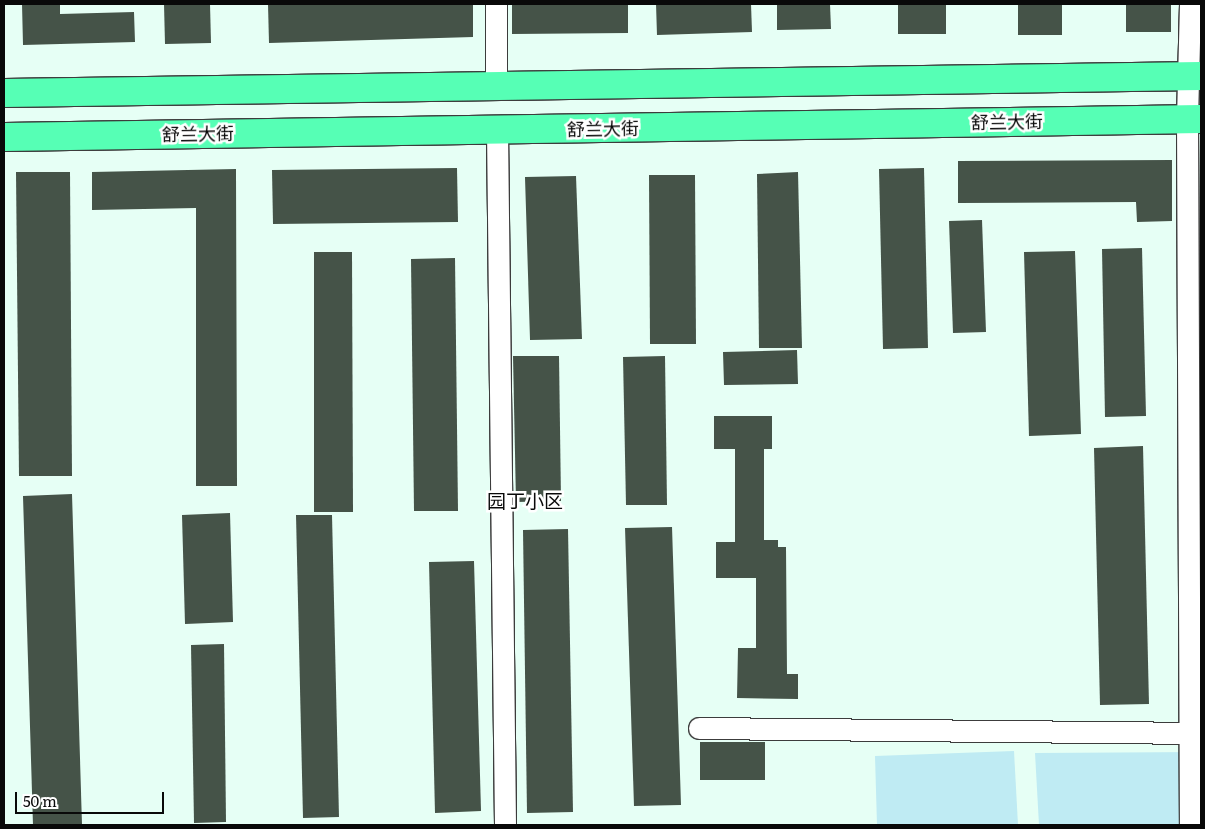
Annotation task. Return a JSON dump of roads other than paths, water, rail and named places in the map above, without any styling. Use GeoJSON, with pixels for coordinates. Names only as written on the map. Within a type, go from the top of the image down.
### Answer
{"type":"FeatureCollection","features":[{"type":"Feature","properties":{"kind":"main road"},"geometry":{"type":"LineString","coordinates":[[4,92],[496,87],[1194,76]]}},
{"type":"Feature","properties":{"kind":"main road","name":"舒兰大街"},"geometry":{"type":"LineString","coordinates":[[4,137],[1194,119]]}},
{"type":"Feature","properties":{"kind":"street"},"geometry":{"type":"LineString","coordinates":[[496,4],[496,87]]}},
{"type":"Feature","properties":{"kind":"street"},"geometry":{"type":"LineString","coordinates":[[1190,4],[1194,76],[1195,733],[1190,825]]}},
{"type":"Feature","properties":{"kind":"street"},"geometry":{"type":"LineString","coordinates":[[497,130],[506,825]]}},
{"type":"Feature","properties":{"kind":"street"},"geometry":{"type":"LineString","coordinates":[[699,728],[1195,733]]}},
{"type":"Feature","properties":{"kind":"district","name":"园丁小区"},"geometry":{"type":"Point","coordinates":[525,501]}}]}
